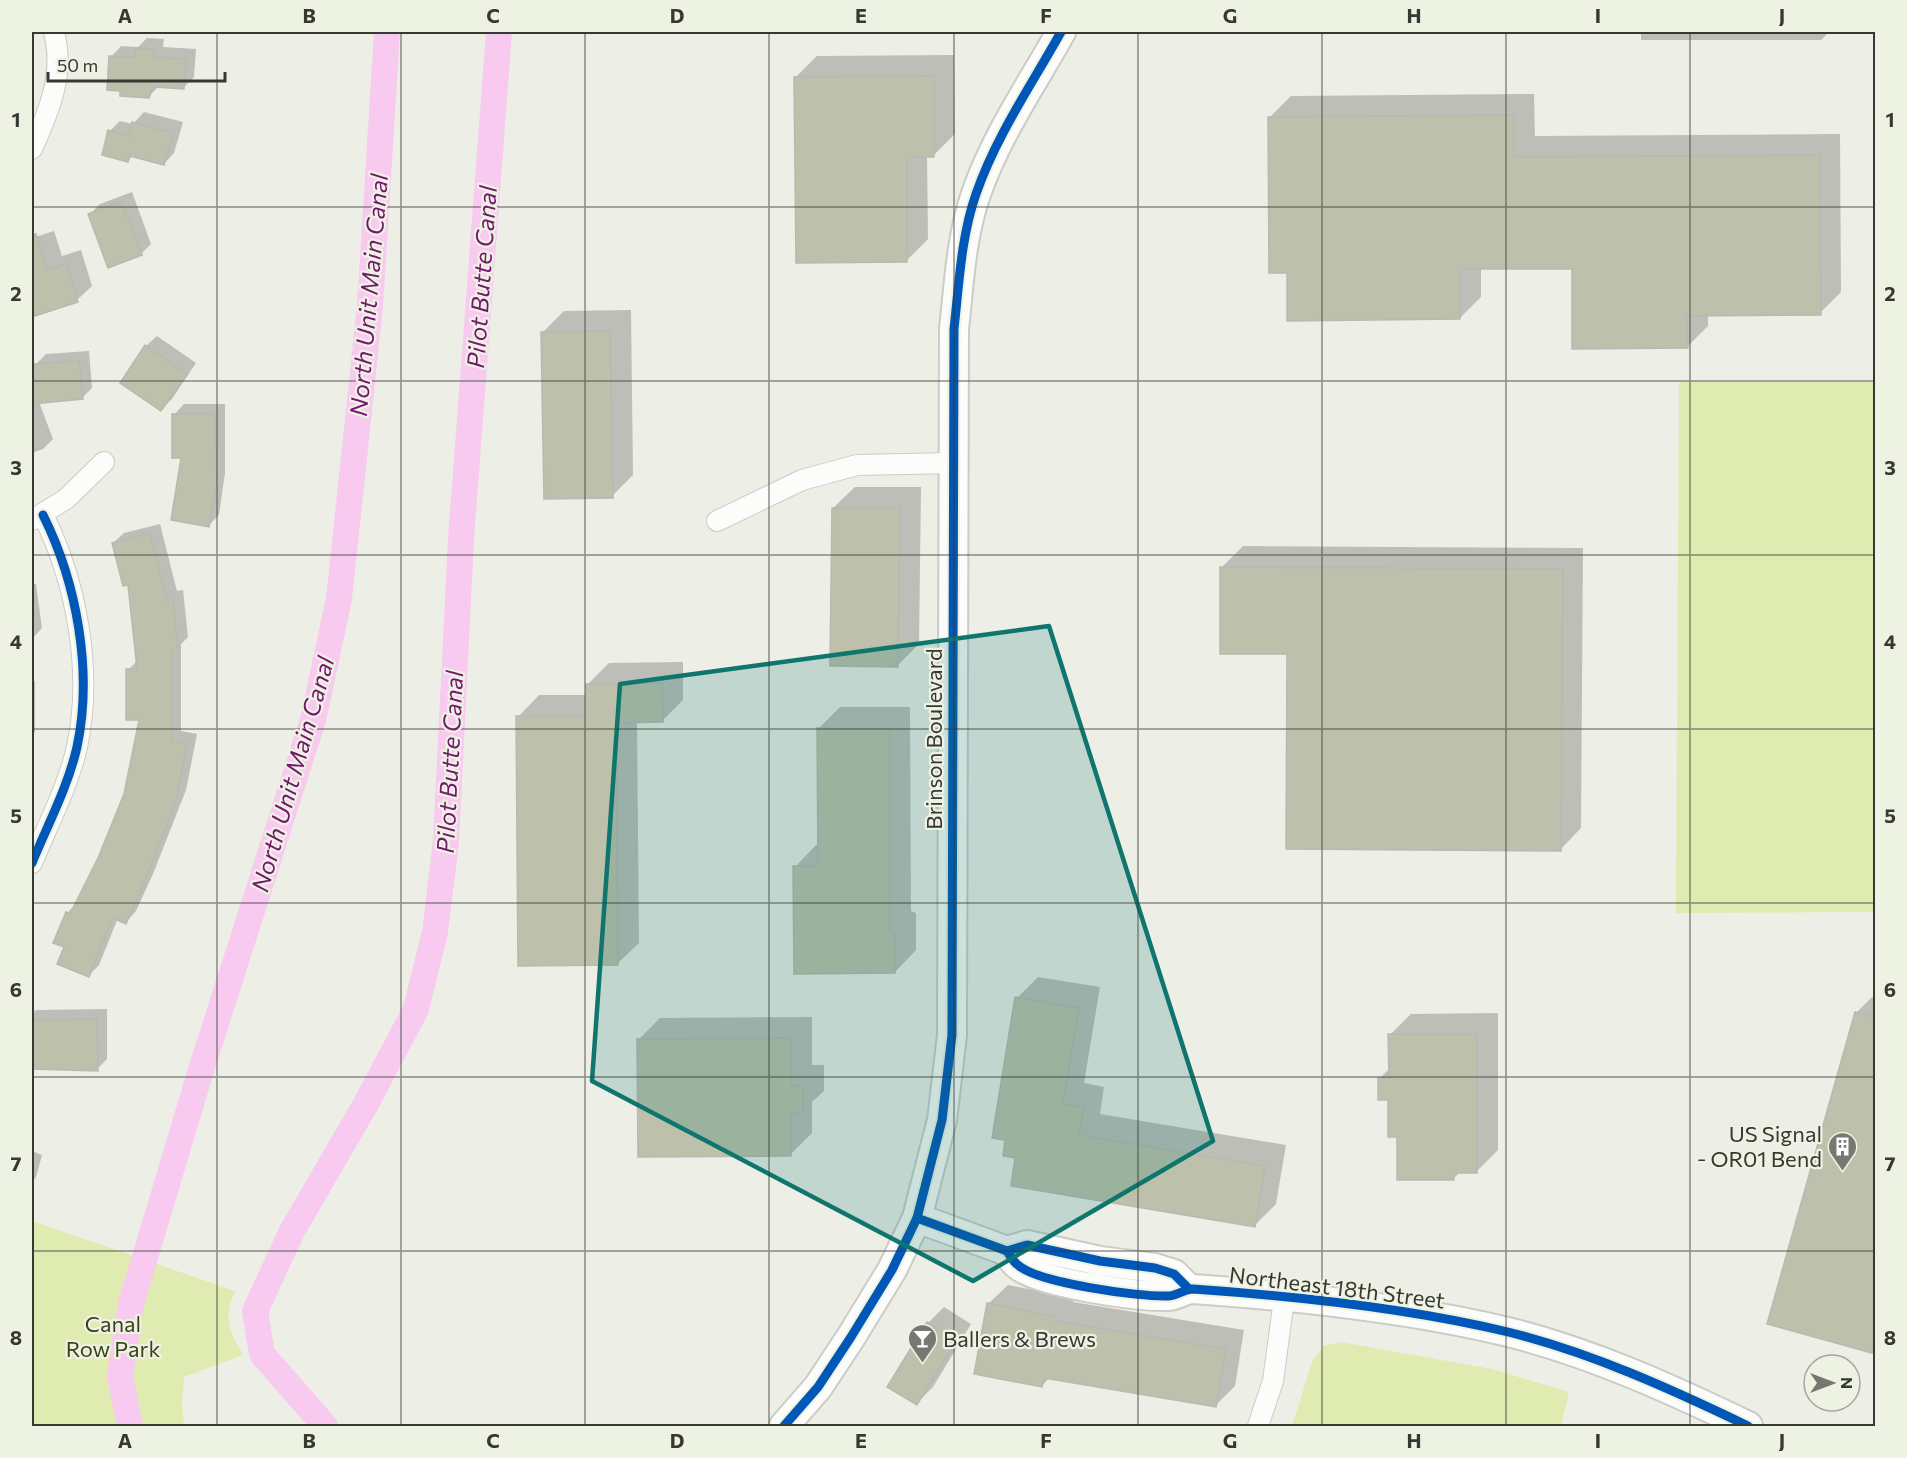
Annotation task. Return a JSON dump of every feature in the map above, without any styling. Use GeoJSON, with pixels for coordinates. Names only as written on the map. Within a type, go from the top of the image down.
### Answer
{"type":"FeatureCollection","features":[{"type":"Feature","properties":{"kind":"street"},"geometry":{"type":"LineString","coordinates":[[32,149],[53,103],[59,51],[54,32]]}},
{"type":"Feature","properties":{"kind":"street","name":"Brinson Boulevard"},"geometry":{"type":"LineString","coordinates":[[784,1426],[818,1387],[892,1270],[917,1218],[942,1120],[952,1035],[954,329],[963,248],[976,194],[997,144],[1061,32]]}},
{"type":"Feature","properties":{"kind":"street"},"geometry":{"type":"LineString","coordinates":[[32,863],[77,748],[83,702],[81,647],[71,593],[57,543],[37,517],[66,499],[104,462]]}},
{"type":"Feature","properties":{"kind":"street"},"geometry":{"type":"LineString","coordinates":[[717,521],[802,480],[857,465],[953,463]]}},
{"type":"Feature","properties":{"kind":"street","name":"Northeast 18th Street"},"geometry":{"type":"LineString","coordinates":[[917,1218],[1007,1251],[1018,1266],[1033,1273],[1103,1290],[1149,1296],[1172,1296],[1189,1289],[1284,1299],[1434,1317],[1509,1333],[1656,1383],[1748,1426]]}},
{"type":"Feature","properties":{"kind":"street"},"geometry":{"type":"LineString","coordinates":[[1258,1426],[1273,1381],[1284,1299]]}},
{"type":"Feature","properties":{"kind":"highlighted area"},"geometry":{"type":"Polygon","coordinates":[[[1049,626],[1213,1141],[973,1281],[592,1081],[620,684],[1049,626]]]}},
{"type":"Feature","properties":{"kind":"green space"},"geometry":{"type":"Polygon","coordinates":[[[1679,382],[1875,382],[1875,912],[1676,913],[1679,382]]]}},
{"type":"Feature","properties":{"kind":"green space","name":"Canal Row Park"},"geometry":{"type":"Polygon","coordinates":[[[32,1221],[235,1291],[229,1310],[229,1324],[243,1355],[184,1377],[182,1404],[184,1426],[32,1426],[32,1221]]]}},
{"type":"Feature","properties":{"kind":"green space"},"geometry":{"type":"Polygon","coordinates":[[[1341,1342],[1492,1369],[1569,1392],[1561,1426],[1292,1426],[1312,1362],[1324,1346],[1341,1342]]]}},
{"type":"Feature","properties":{"kind":"building"},"geometry":{"type":"Polygon","coordinates":[[[135,48],[154,49],[153,57],[186,59],[184,89],[153,87],[149,98],[120,96],[120,91],[107,90],[109,56],[135,57],[135,48]]]}},
{"type":"Feature","properties":{"kind":"building"},"geometry":{"type":"Polygon","coordinates":[[[934,76],[934,157],[907,157],[907,262],[796,263],[794,77],[934,76]]]}},
{"type":"Feature","properties":{"kind":"building"},"geometry":{"type":"Polygon","coordinates":[[[1514,115],[1514,157],[1820,155],[1821,315],[1687,316],[1688,348],[1572,349],[1572,269],[1460,269],[1460,319],[1287,321],[1287,273],[1269,273],[1268,117],[1514,115]]]}},
{"type":"Feature","properties":{"kind":"building"},"geometry":{"type":"Polygon","coordinates":[[[132,122],[173,133],[164,165],[130,156],[128,162],[102,155],[108,130],[129,136],[132,122]]]}},
{"type":"Feature","properties":{"kind":"building"},"geometry":{"type":"Polygon","coordinates":[[[121,201],[142,255],[108,268],[88,214],[121,201]]]}},
{"type":"Feature","properties":{"kind":"building"},"geometry":{"type":"Polygon","coordinates":[[[36,234],[47,270],[66,264],[78,302],[32,317],[32,235],[36,234]]]}},
{"type":"Feature","properties":{"kind":"building"},"geometry":{"type":"Polygon","coordinates":[[[610,331],[613,498],[544,499],[541,332],[610,331]]]}},
{"type":"Feature","properties":{"kind":"building"},"geometry":{"type":"Polygon","coordinates":[[[145,345],[187,374],[161,411],[120,383],[145,345]]]}},
{"type":"Feature","properties":{"kind":"building"},"geometry":{"type":"Polygon","coordinates":[[[79,361],[83,399],[32,404],[32,364],[79,361]]]}},
{"type":"Feature","properties":{"kind":"building"},"geometry":{"type":"Polygon","coordinates":[[[172,414],[215,414],[217,485],[209,527],[171,520],[181,458],[172,458],[172,414]]]}},
{"type":"Feature","properties":{"kind":"building"},"geometry":{"type":"Polygon","coordinates":[[[832,508],[900,508],[898,667],[830,666],[832,508]]]}},
{"type":"Feature","properties":{"kind":"building"},"geometry":{"type":"Polygon","coordinates":[[[150,533],[167,601],[173,600],[178,649],[172,650],[172,741],[187,744],[176,801],[143,886],[126,924],[113,918],[89,977],[57,964],[64,947],[53,943],[66,912],[70,914],[98,858],[124,794],[139,720],[126,720],[126,669],[137,669],[128,585],[123,586],[112,543],[150,533]]]}},
{"type":"Feature","properties":{"kind":"building"},"geometry":{"type":"Polygon","coordinates":[[[1220,567],[1563,569],[1561,851],[1286,849],[1287,654],[1220,654],[1220,567]]]}},
{"type":"Feature","properties":{"kind":"building"},"geometry":{"type":"Polygon","coordinates":[[[662,683],[663,722],[616,723],[618,965],[518,966],[516,716],[586,716],[586,684],[662,683]]]}},
{"type":"Feature","properties":{"kind":"building"},"geometry":{"type":"Polygon","coordinates":[[[817,728],[890,728],[890,932],[895,934],[895,973],[794,974],[793,866],[818,866],[817,728]]]}},
{"type":"Feature","properties":{"kind":"building"},"geometry":{"type":"Polygon","coordinates":[[[1015,997],[1079,1008],[1063,1104],[1084,1108],[1079,1135],[1265,1166],[1255,1227],[1011,1186],[1015,1158],[1003,1156],[1005,1140],[992,1138],[1015,997]]]}},
{"type":"Feature","properties":{"kind":"building","name":"US Signal - OR01 Bend"},"geometry":{"type":"Polygon","coordinates":[[[1855,1012],[1875,1018],[1875,1339],[1872,1353],[1767,1324],[1855,1012]]]}},
{"type":"Feature","properties":{"kind":"building"},"geometry":{"type":"Polygon","coordinates":[[[97,1019],[98,1071],[32,1069],[32,1020],[97,1019]]]}},
{"type":"Feature","properties":{"kind":"building"},"geometry":{"type":"Polygon","coordinates":[[[1388,1034],[1477,1034],[1477,1173],[1454,1173],[1454,1180],[1397,1180],[1397,1137],[1388,1137],[1388,1100],[1378,1100],[1378,1078],[1389,1078],[1388,1034]]]}},
{"type":"Feature","properties":{"kind":"building"},"geometry":{"type":"Polygon","coordinates":[[[791,1038],[792,1086],[803,1086],[803,1113],[791,1114],[791,1156],[638,1157],[637,1039],[791,1038]]]}},
{"type":"Feature","properties":{"kind":"building"},"geometry":{"type":"Polygon","coordinates":[[[987,1303],[1055,1317],[1055,1321],[1226,1349],[1216,1407],[1044,1378],[1042,1387],[974,1374],[987,1303]]]}},
{"type":"Feature","properties":{"kind":"building","name":"Ballers & Brews"},"geometry":{"type":"Polygon","coordinates":[[[927,1322],[956,1340],[917,1405],[887,1387],[927,1322]]]}},
{"type":"Feature","properties":{"kind":"waterway","name":"North Unit Main Canal"},"geometry":{"type":"LineString","coordinates":[[130,1426],[120,1376],[131,1304],[201,1070],[313,720],[339,599],[370,306],[387,32]]}},
{"type":"Feature","properties":{"kind":"waterway","name":"Pilot Butte Canal"},"geometry":{"type":"LineString","coordinates":[[325,1426],[262,1354],[255,1311],[292,1231],[367,1102],[416,1009],[435,932],[446,841],[461,539],[499,32]]}},
{"type":"Feature","properties":{"kind":"cycle path"},"geometry":{"type":"LineString","coordinates":[[784,1426],[818,1387],[892,1270],[917,1218],[942,1120],[952,1035],[954,329],[959,278],[971,210],[984,173],[1004,131],[1061,32]]}},
{"type":"Feature","properties":{"kind":"cycle path"},"geometry":{"type":"LineString","coordinates":[[32,863],[63,792],[73,762],[82,718],[83,689],[79,628],[73,599],[65,569],[43,515]]}},
{"type":"Feature","properties":{"kind":"cycle path"},"geometry":{"type":"LineString","coordinates":[[917,1218],[1007,1251],[1027,1245],[1100,1261],[1155,1268],[1174,1274],[1189,1289]]}},
{"type":"Feature","properties":{"kind":"cycle path"},"geometry":{"type":"LineString","coordinates":[[1007,1251],[1016,1264],[1029,1272],[1090,1288],[1154,1296],[1171,1296],[1193,1289],[1311,1299],[1431,1316],[1508,1332],[1601,1361],[1748,1426]]}},
{"type":"Feature","properties":{"kind":"place","name":"US Signal - OR01 Bend"},"geometry":{"type":"Point","coordinates":[1843,1172]}},
{"type":"Feature","properties":{"kind":"place","name":"Ballers & Brews"},"geometry":{"type":"Point","coordinates":[922,1364]}}]}
